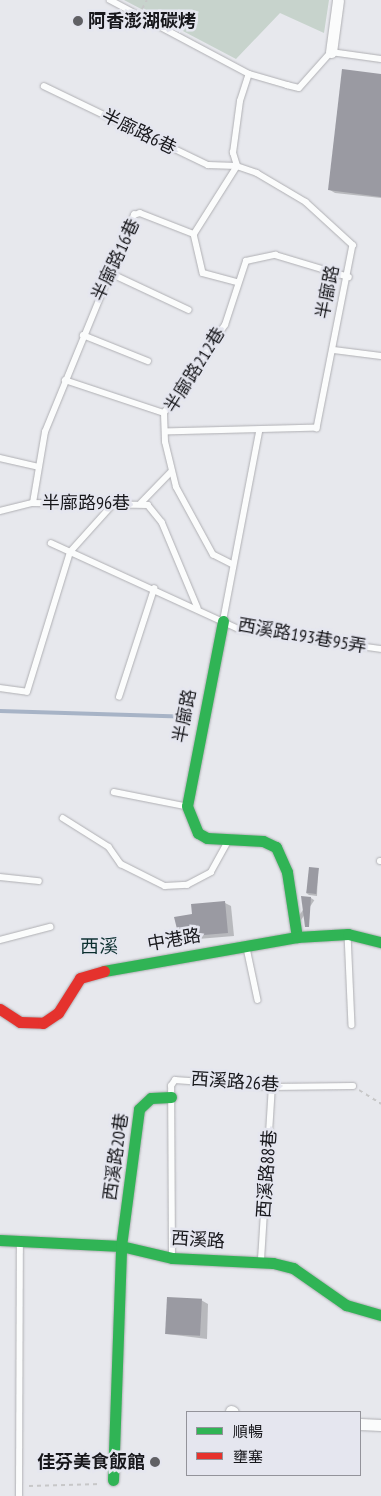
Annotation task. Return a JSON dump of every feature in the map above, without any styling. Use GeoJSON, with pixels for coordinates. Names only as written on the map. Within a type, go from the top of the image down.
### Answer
{"type":"FeatureCollection","features":[{"type":"Feature","properties":{"kind":"street"},"geometry":{"type":"LineString","coordinates":[[331,52],[338,0]]}},
{"type":"Feature","properties":{"kind":"street","name":"半廍路"},"geometry":{"type":"LineString","coordinates":[[187,806],[223,621]]}},
{"type":"Feature","properties":{"kind":"street"},"geometry":{"type":"LineString","coordinates":[[187,806],[198,833],[229,840],[263,841],[276,847],[287,872],[297,937]]}},
{"type":"Feature","properties":{"kind":"street","name":"中港路"},"geometry":{"type":"LineString","coordinates":[[0,1008],[20,1022],[43,1023],[58,1013],[71,988],[88,975],[297,937],[348,934],[381,942]]}},
{"type":"Feature","properties":{"kind":"street","name":"西溪路20巷"},"geometry":{"type":"LineString","coordinates":[[113,1480],[121,1246],[139,1109],[151,1098],[171,1097]]}},
{"type":"Feature","properties":{"kind":"street","name":"西溪路"},"geometry":{"type":"LineString","coordinates":[[0,1240],[121,1246],[172,1258],[261,1260],[293,1268],[346,1305],[381,1315]]}},
{"type":"Feature","properties":{"kind":"street"},"geometry":{"type":"LineString","coordinates":[[361,1424],[381,1425]]}},
{"type":"Feature","properties":{"kind":"lane"},"geometry":{"type":"LineString","coordinates":[[110,0],[249,74],[299,88],[331,52],[381,59]]}},
{"type":"Feature","properties":{"kind":"lane"},"geometry":{"type":"LineString","coordinates":[[237,282],[203,273],[194,234],[237,166],[233,153],[240,101],[249,74]]}},
{"type":"Feature","properties":{"kind":"lane","name":"半廍路6巷"},"geometry":{"type":"LineString","coordinates":[[44,86],[208,165],[237,166]]}},
{"type":"Feature","properties":{"kind":"lane","name":"半廍路"},"geometry":{"type":"LineString","coordinates":[[166,432],[259,432],[317,428],[354,251],[342,231],[306,202],[237,166]]}},
{"type":"Feature","properties":{"kind":"lane","name":"半廍路16巷"},"geometry":{"type":"LineString","coordinates":[[33,503],[36,466],[65,380],[108,272],[137,213],[194,234]]}},
{"type":"Feature","properties":{"kind":"lane","name":"半廍路212巷"},"geometry":{"type":"LineString","coordinates":[[233,565],[213,556],[171,472],[164,413],[225,325],[237,282],[246,261],[275,256],[349,277]]}},
{"type":"Feature","properties":{"kind":"lane"},"geometry":{"type":"LineString","coordinates":[[108,272],[189,310]]}},
{"type":"Feature","properties":{"kind":"lane"},"geometry":{"type":"LineString","coordinates":[[83,335],[148,362]]}},
{"type":"Feature","properties":{"kind":"lane"},"geometry":{"type":"LineString","coordinates":[[334,350],[381,356]]}},
{"type":"Feature","properties":{"kind":"lane"},"geometry":{"type":"LineString","coordinates":[[65,380],[164,413]]}},
{"type":"Feature","properties":{"kind":"lane","name":"半廍路"},"geometry":{"type":"LineString","coordinates":[[223,621],[259,432]]}},
{"type":"Feature","properties":{"kind":"lane"},"geometry":{"type":"LineString","coordinates":[[0,458],[36,466]]}},
{"type":"Feature","properties":{"kind":"lane"},"geometry":{"type":"LineString","coordinates":[[141,503],[171,472]]}},
{"type":"Feature","properties":{"kind":"lane"},"geometry":{"type":"LineString","coordinates":[[0,688],[27,692],[70,552],[114,502]]}},
{"type":"Feature","properties":{"kind":"lane","name":"半廍路96巷"},"geometry":{"type":"LineString","coordinates":[[0,511],[33,503],[141,503],[162,522],[198,608]]}},
{"type":"Feature","properties":{"kind":"lane"},"geometry":{"type":"LineString","coordinates":[[51,544],[198,608],[223,621]]}},
{"type":"Feature","properties":{"kind":"lane"},"geometry":{"type":"LineString","coordinates":[[119,697],[154,589]]}},
{"type":"Feature","properties":{"kind":"lane","name":"西溪路193巷95弄"},"geometry":{"type":"LineString","coordinates":[[223,621],[239,629],[381,649]]}},
{"type":"Feature","properties":{"kind":"lane"},"geometry":{"type":"LineString","coordinates":[[114,792],[187,806]]}},
{"type":"Feature","properties":{"kind":"lane"},"geometry":{"type":"LineString","coordinates":[[62,818],[109,847],[120,864],[165,886],[187,885],[211,872],[229,840]]}},
{"type":"Feature","properties":{"kind":"lane"},"geometry":{"type":"LineString","coordinates":[[0,876],[39,882]]}},
{"type":"Feature","properties":{"kind":"lane"},"geometry":{"type":"LineString","coordinates":[[0,940],[50,926]]}},
{"type":"Feature","properties":{"kind":"lane"},"geometry":{"type":"LineString","coordinates":[[348,934],[352,1025]]}},
{"type":"Feature","properties":{"kind":"lane"},"geometry":{"type":"LineString","coordinates":[[246,946],[258,1000]]}},
{"type":"Feature","properties":{"kind":"lane","name":"西溪路26巷"},"geometry":{"type":"LineString","coordinates":[[172,1258],[171,1086],[180,1078],[272,1087],[353,1086]]}},
{"type":"Feature","properties":{"kind":"lane","name":"西溪路88巷"},"geometry":{"type":"LineString","coordinates":[[261,1260],[272,1087]]}},
{"type":"Feature","properties":{"kind":"lane"},"geometry":{"type":"LineString","coordinates":[[19,1496],[20,1241]]}},
{"type":"Feature","properties":{"kind":"path"},"geometry":{"type":"LineString","coordinates":[[353,1086],[381,1104]]}},
{"type":"Feature","properties":{"kind":"path"},"geometry":{"type":"LineString","coordinates":[[19,1486],[113,1480]]}},
{"type":"Feature","properties":{"kind":"shaded area"},"geometry":{"type":"Polygon","coordinates":[[[124,0],[329,0],[324,33],[280,13],[236,59],[124,0]]]}},
{"type":"Feature","properties":{"kind":"building"},"geometry":{"type":"Polygon","coordinates":[[[342,69],[381,74],[381,197],[328,190],[342,69]]]}},
{"type":"Feature","properties":{"kind":"building"},"geometry":{"type":"Polygon","coordinates":[[[309,867],[319,868],[316,894],[306,893],[309,867]]]}},
{"type":"Feature","properties":{"kind":"building"},"geometry":{"type":"Polygon","coordinates":[[[301,896],[311,897],[309,927],[305,927],[301,896]]]}},
{"type":"Feature","properties":{"kind":"building"},"geometry":{"type":"Polygon","coordinates":[[[225,901],[228,933],[179,937],[174,917],[192,914],[191,904],[225,901]]]}},
{"type":"Feature","properties":{"kind":"building"},"geometry":{"type":"Polygon","coordinates":[[[167,1297],[202,1299],[200,1336],[165,1334],[167,1297]]]}},
{"type":"Feature","properties":{"kind":"waterway"},"geometry":{"type":"LineString","coordinates":[[0,711],[187,717]]}},
{"type":"Feature","properties":{"kind":"traffic: fast"},"geometry":{"type":"LineString","coordinates":[[223,621],[187,806],[198,833],[207,838],[263,841],[276,847],[287,872],[297,937]]}},
{"type":"Feature","properties":{"kind":"traffic: fast"},"geometry":{"type":"LineString","coordinates":[[104,971],[297,937],[348,934],[381,942]]}},
{"type":"Feature","properties":{"kind":"traffic: fast"},"geometry":{"type":"LineString","coordinates":[[113,1480],[121,1246],[139,1109],[151,1098],[171,1097]]}},
{"type":"Feature","properties":{"kind":"traffic: fast"},"geometry":{"type":"LineString","coordinates":[[0,1240],[121,1246],[172,1258],[273,1263],[293,1268],[346,1305],[381,1315]]}},
{"type":"Feature","properties":{"kind":"traffic: jam"},"geometry":{"type":"LineString","coordinates":[[0,1009],[20,1022],[43,1023],[58,1013],[80,978],[104,971]]}},
{"type":"Feature","properties":{"kind":"place","name":"阿香澎湖碳烤"},"geometry":{"type":"Point","coordinates":[78,21]}},
{"type":"Feature","properties":{"kind":"place","name":"佳芬美食飯館"},"geometry":{"type":"Point","coordinates":[155,1462]}},
{"type":"Feature","properties":{"kind":"district","name":"西溪"},"geometry":{"type":"Point","coordinates":[99,947]}}]}
